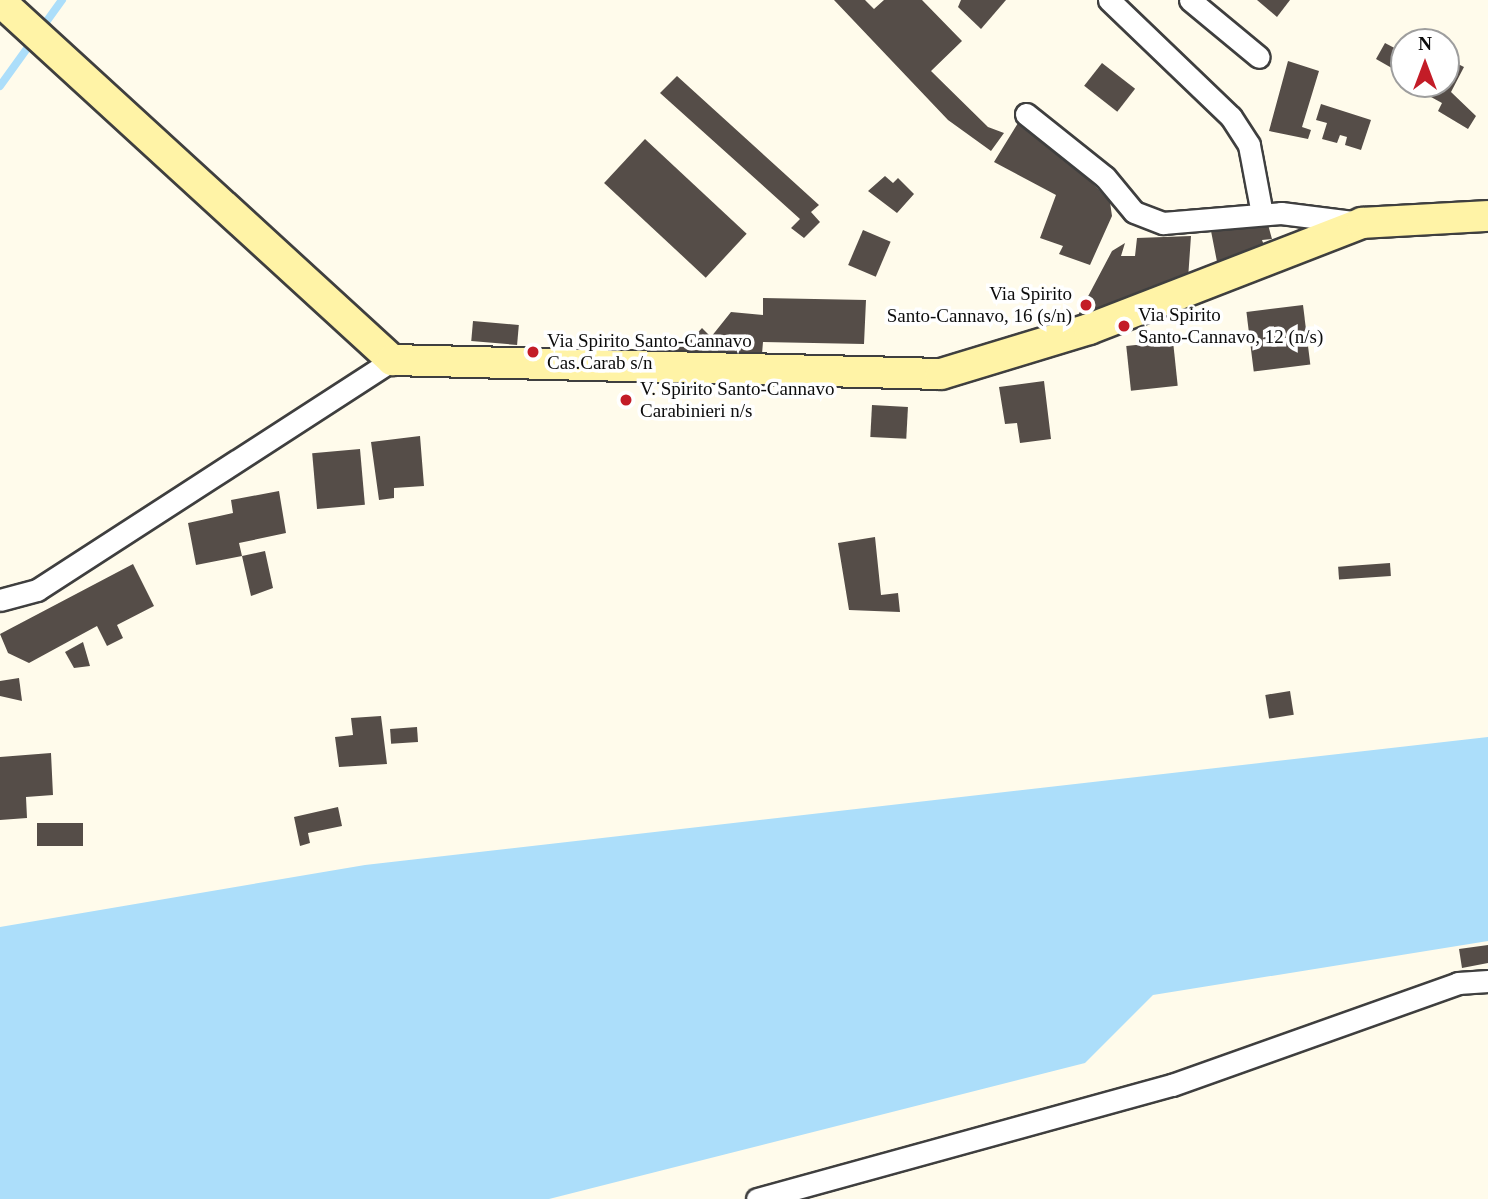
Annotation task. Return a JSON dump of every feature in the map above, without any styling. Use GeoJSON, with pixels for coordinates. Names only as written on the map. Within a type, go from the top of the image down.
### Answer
{"type":"FeatureCollection","features":[{"type":"Feature","properties":{"kind":"street"},"geometry":{"type":"LineString","coordinates":[[1108,0],[1231,117],[1249,145],[1262,214]]}},
{"type":"Feature","properties":{"kind":"street"},"geometry":{"type":"LineString","coordinates":[[1191,0],[1259,57]]}},
{"type":"Feature","properties":{"kind":"street"},"geometry":{"type":"LineString","coordinates":[[0,1],[392,360]]}},
{"type":"Feature","properties":{"kind":"street"},"geometry":{"type":"LineString","coordinates":[[1026,114],[1105,177],[1133,212],[1163,223],[1262,214],[1362,223],[1488,216]]}},
{"type":"Feature","properties":{"kind":"street"},"geometry":{"type":"LineString","coordinates":[[0,600],[37,590],[392,360],[941,374],[1089,329],[1362,223]]}},
{"type":"Feature","properties":{"kind":"street"},"geometry":{"type":"LineString","coordinates":[[757,1199],[1172,1085],[1458,983],[1488,981]]}},
{"type":"Feature","properties":{"kind":"water"},"geometry":{"type":"Polygon","coordinates":[[[1488,737],[1488,941],[1153,995],[1085,1063],[549,1199],[0,1199],[0,927],[365,865],[1488,737]]]}},
{"type":"Feature","properties":{"kind":"building"},"geometry":{"type":"Polygon","coordinates":[[[834,0],[865,0],[874,9],[884,0],[922,0],[962,41],[931,71],[988,127],[1004,133],[991,151],[948,120],[834,0]]]}},
{"type":"Feature","properties":{"kind":"building"},"geometry":{"type":"Polygon","coordinates":[[[961,0],[1006,0],[981,29],[958,7],[961,0]]]}},
{"type":"Feature","properties":{"kind":"building"},"geometry":{"type":"Polygon","coordinates":[[[1257,0],[1290,0],[1277,17],[1257,0]]]}},
{"type":"Feature","properties":{"kind":"building"},"geometry":{"type":"Polygon","coordinates":[[[1385,43],[1390,46],[1390,67],[1376,59],[1385,43]]]}},
{"type":"Feature","properties":{"kind":"building"},"geometry":{"type":"Polygon","coordinates":[[[1288,61],[1319,71],[1302,127],[1311,130],[1308,139],[1269,131],[1288,61]]]}},
{"type":"Feature","properties":{"kind":"building"},"geometry":{"type":"Polygon","coordinates":[[[1102,63],[1135,89],[1117,112],[1084,86],[1102,63]]]}},
{"type":"Feature","properties":{"kind":"building"},"geometry":{"type":"Polygon","coordinates":[[[677,76],[819,205],[811,212],[820,222],[804,238],[791,228],[800,219],[660,93],[677,76]]]}},
{"type":"Feature","properties":{"kind":"building"},"geometry":{"type":"Polygon","coordinates":[[[1433,98],[1457,98],[1476,116],[1468,129],[1438,111],[1442,103],[1433,98]]]}},
{"type":"Feature","properties":{"kind":"building"},"geometry":{"type":"Polygon","coordinates":[[[1321,104],[1371,120],[1361,150],[1345,145],[1347,137],[1340,135],[1337,143],[1322,139],[1327,123],[1316,120],[1321,104]]]}},
{"type":"Feature","properties":{"kind":"building"},"geometry":{"type":"Polygon","coordinates":[[[1018,123],[1067,156],[1110,202],[1112,216],[1090,265],[1059,254],[1063,246],[1040,238],[1056,195],[994,162],[1018,123]]]}},
{"type":"Feature","properties":{"kind":"building"},"geometry":{"type":"Polygon","coordinates":[[[645,139],[747,234],[706,278],[604,183],[645,139]]]}},
{"type":"Feature","properties":{"kind":"building"},"geometry":{"type":"Polygon","coordinates":[[[885,176],[893,183],[898,178],[914,194],[897,213],[868,191],[885,176]]]}},
{"type":"Feature","properties":{"kind":"building"},"geometry":{"type":"Polygon","coordinates":[[[1267,221],[1272,239],[1262,240],[1265,248],[1218,267],[1211,231],[1267,221]]]}},
{"type":"Feature","properties":{"kind":"building"},"geometry":{"type":"Polygon","coordinates":[[[863,230],[891,242],[876,277],[848,265],[863,230]]]}},
{"type":"Feature","properties":{"kind":"building"},"geometry":{"type":"Polygon","coordinates":[[[1191,236],[1188,279],[1075,321],[1112,251],[1125,243],[1121,256],[1135,256],[1137,238],[1191,236]]]}},
{"type":"Feature","properties":{"kind":"building"},"geometry":{"type":"Polygon","coordinates":[[[763,298],[866,300],[864,344],[763,342],[762,354],[672,359],[674,339],[691,340],[702,328],[711,337],[731,312],[763,315],[763,298]]]}},
{"type":"Feature","properties":{"kind":"building"},"geometry":{"type":"Polygon","coordinates":[[[1303,305],[1310,365],[1254,371],[1246,312],[1303,305]]]}},
{"type":"Feature","properties":{"kind":"building"},"geometry":{"type":"Polygon","coordinates":[[[473,321],[519,325],[517,345],[471,341],[473,321]]]}},
{"type":"Feature","properties":{"kind":"building"},"geometry":{"type":"Polygon","coordinates":[[[1173,341],[1178,386],[1131,391],[1126,346],[1173,341]]]}},
{"type":"Feature","properties":{"kind":"building"},"geometry":{"type":"Polygon","coordinates":[[[1044,381],[1051,439],[1020,443],[1017,423],[1005,424],[999,387],[1044,381]]]}},
{"type":"Feature","properties":{"kind":"building"},"geometry":{"type":"Polygon","coordinates":[[[872,405],[908,407],[906,439],[870,437],[872,405]]]}},
{"type":"Feature","properties":{"kind":"building"},"geometry":{"type":"Polygon","coordinates":[[[420,436],[424,486],[394,488],[394,498],[379,500],[371,442],[420,436]]]}},
{"type":"Feature","properties":{"kind":"building"},"geometry":{"type":"Polygon","coordinates":[[[360,449],[365,505],[317,509],[312,453],[360,449]]]}},
{"type":"Feature","properties":{"kind":"building"},"geometry":{"type":"Polygon","coordinates":[[[279,491],[286,533],[239,543],[242,556],[196,565],[188,523],[233,513],[231,500],[279,491]]]}},
{"type":"Feature","properties":{"kind":"building"},"geometry":{"type":"Polygon","coordinates":[[[875,537],[881,595],[898,593],[900,612],[849,610],[838,543],[875,537]]]}},
{"type":"Feature","properties":{"kind":"building"},"geometry":{"type":"Polygon","coordinates":[[[265,551],[273,588],[251,596],[242,556],[265,551]]]}},
{"type":"Feature","properties":{"kind":"building"},"geometry":{"type":"Polygon","coordinates":[[[1390,563],[1391,576],[1339,580],[1338,567],[1390,563]]]}},
{"type":"Feature","properties":{"kind":"building"},"geometry":{"type":"Polygon","coordinates":[[[133,564],[154,606],[117,625],[123,638],[107,646],[97,626],[29,663],[8,653],[0,634],[133,564]]]}},
{"type":"Feature","properties":{"kind":"building"},"geometry":{"type":"Polygon","coordinates":[[[83,642],[90,666],[74,668],[65,652],[83,642]]]}},
{"type":"Feature","properties":{"kind":"building"},"geometry":{"type":"Polygon","coordinates":[[[19,678],[22,701],[0,696],[0,681],[19,678]]]}},
{"type":"Feature","properties":{"kind":"building"},"geometry":{"type":"Polygon","coordinates":[[[1290,691],[1294,715],[1269,719],[1265,695],[1290,691]]]}},
{"type":"Feature","properties":{"kind":"building"},"geometry":{"type":"Polygon","coordinates":[[[381,716],[387,764],[339,767],[335,737],[353,735],[351,718],[381,716]]]}},
{"type":"Feature","properties":{"kind":"building"},"geometry":{"type":"Polygon","coordinates":[[[417,727],[418,742],[391,744],[390,729],[417,727]]]}},
{"type":"Feature","properties":{"kind":"building"},"geometry":{"type":"Polygon","coordinates":[[[51,753],[53,795],[26,797],[27,818],[0,820],[0,757],[51,753]]]}},
{"type":"Feature","properties":{"kind":"building"},"geometry":{"type":"Polygon","coordinates":[[[338,807],[342,826],[308,833],[310,843],[300,846],[294,817],[338,807]]]}},
{"type":"Feature","properties":{"kind":"building"},"geometry":{"type":"Polygon","coordinates":[[[37,823],[83,823],[83,846],[37,846],[37,823]]]}},
{"type":"Feature","properties":{"kind":"building"},"geometry":{"type":"Polygon","coordinates":[[[1488,945],[1488,963],[1462,968],[1459,949],[1488,945]]]}},
{"type":"Feature","properties":{"kind":"waterway"},"geometry":{"type":"LineString","coordinates":[[0,86],[62,0]]}},
{"type":"Feature","properties":{"kind":"place","name":"Via Spirito Santo-Cannavo, 16 (s/n)"},"geometry":{"type":"Point","coordinates":[1086,305]}},
{"type":"Feature","properties":{"kind":"place","name":"Via Spirito Santo-Cannavo, 12 (n/s)"},"geometry":{"type":"Point","coordinates":[1124,326]}},
{"type":"Feature","properties":{"kind":"place","name":"Via Spirito Santo-Cannavo Cas.Carab s/n"},"geometry":{"type":"Point","coordinates":[533,352]}},
{"type":"Feature","properties":{"kind":"place","name":"V. Spirito Santo-Cannavo Carabinieri n/s"},"geometry":{"type":"Point","coordinates":[626,400]}}]}
